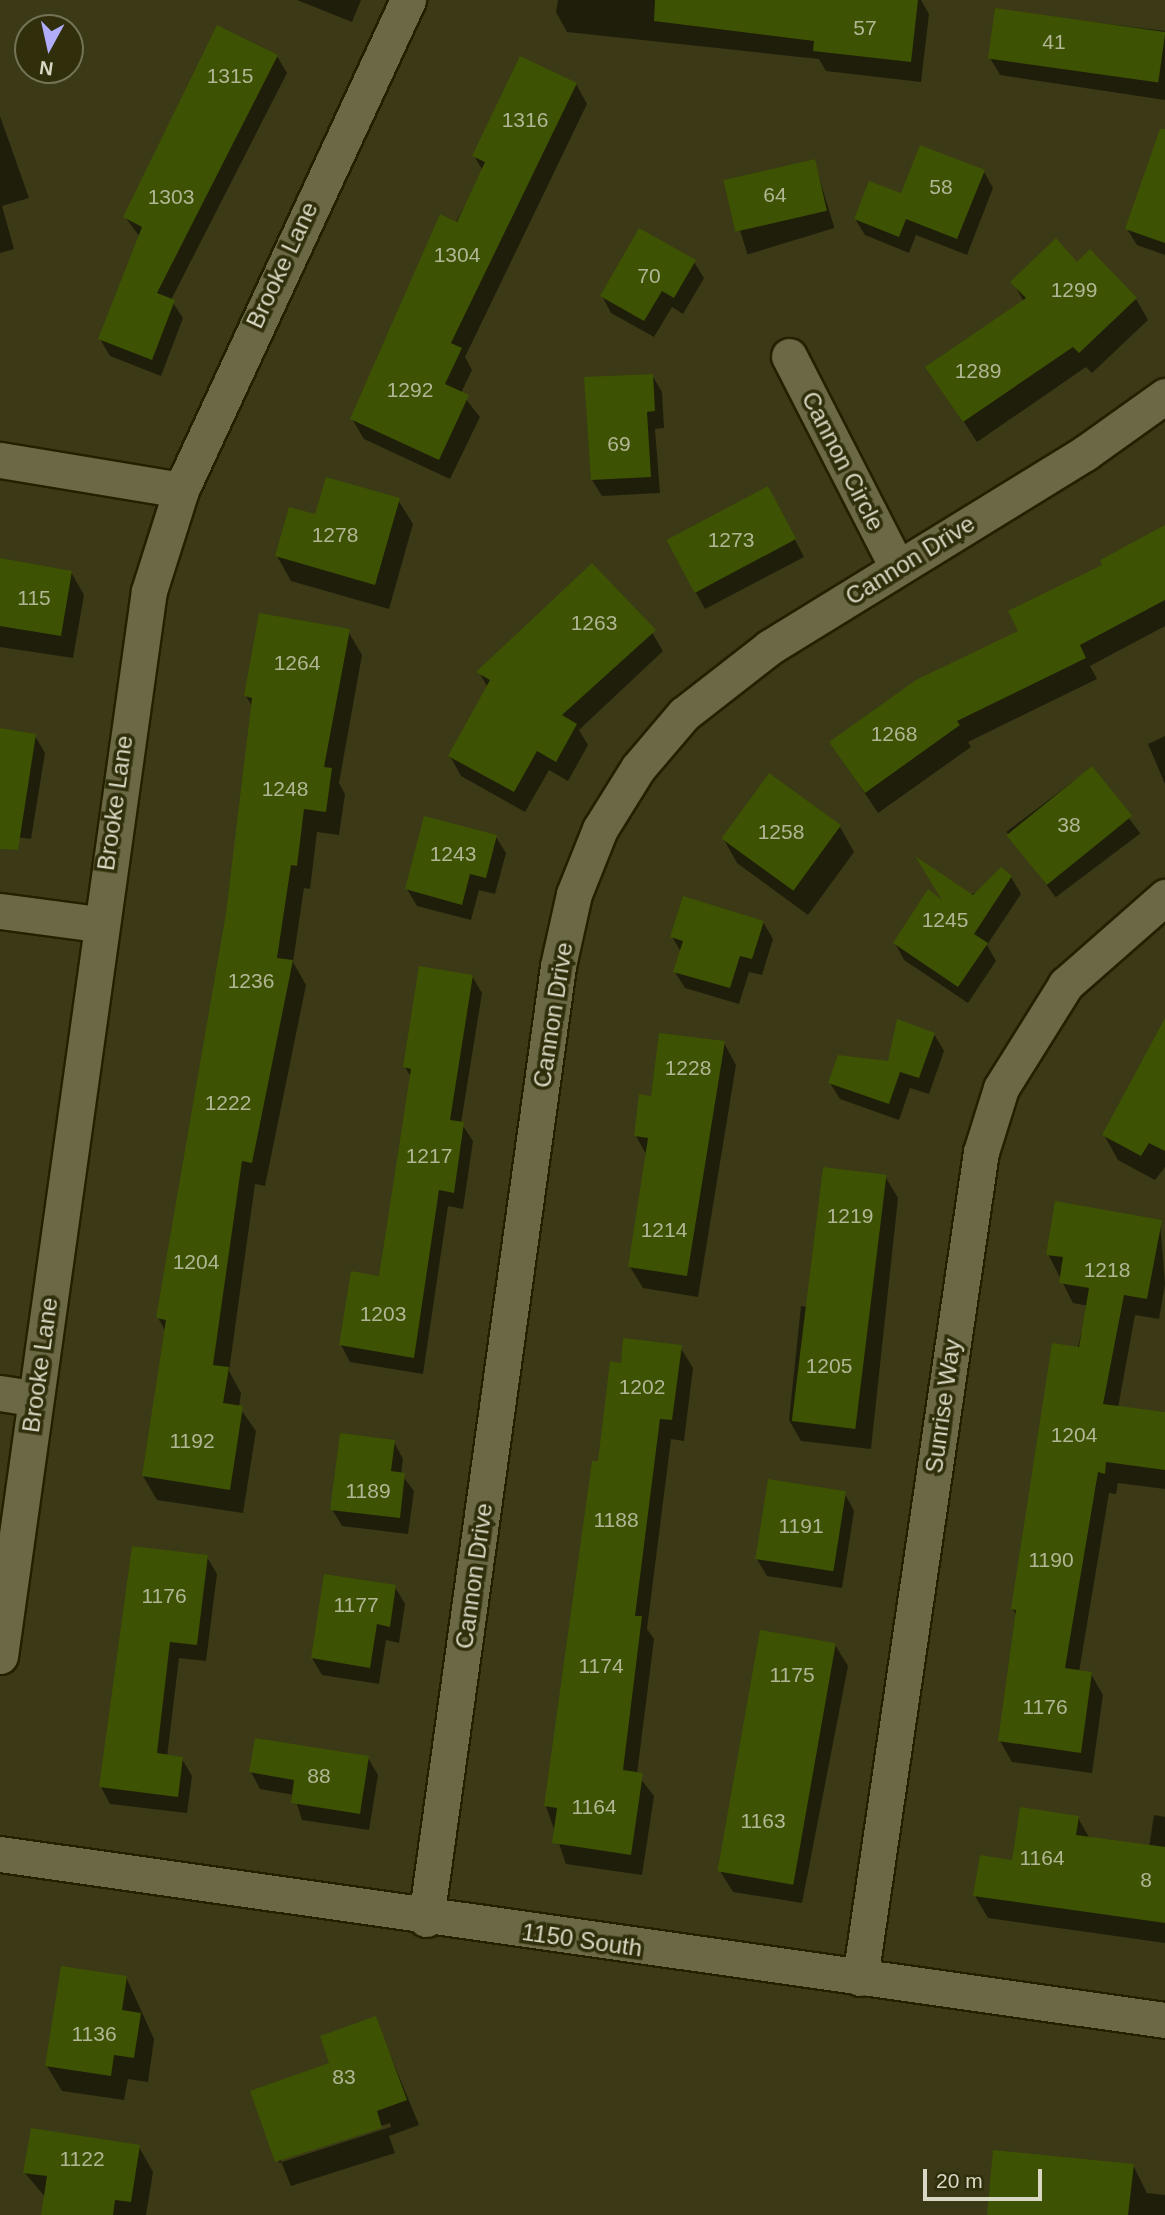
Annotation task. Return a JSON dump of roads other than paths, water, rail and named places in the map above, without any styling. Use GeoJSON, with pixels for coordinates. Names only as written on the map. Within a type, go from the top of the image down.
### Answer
{"type":"FeatureCollection","features":[{"type":"Feature","properties":{"kind":"street","name":"Brooke Lane"},"geometry":{"type":"LineString","coordinates":[[0,1656],[98,924],[149,591],[181,490],[408,0]]}},
{"type":"Feature","properties":{"kind":"street","name":"Cannon Circle"},"geometry":{"type":"LineString","coordinates":[[789,356],[897,567]]}},
{"type":"Feature","properties":{"kind":"street","name":"Cannon Drive"},"geometry":{"type":"LineString","coordinates":[[426,1919],[558,966],[574,894],[600,829],[638,768],[684,715],[770,648],[1085,453],[1165,396]]}},
{"type":"Feature","properties":{"kind":"street"},"geometry":{"type":"LineString","coordinates":[[0,460],[181,490]]}},
{"type":"Feature","properties":{"kind":"street","name":"Sunrise Way"},"geometry":{"type":"LineString","coordinates":[[860,1978],[981,1152],[1001,1088],[1066,984],[1165,897]]}},
{"type":"Feature","properties":{"kind":"street"},"geometry":{"type":"LineString","coordinates":[[0,911],[98,924]]}},
{"type":"Feature","properties":{"kind":"street"},"geometry":{"type":"LineString","coordinates":[[0,1393],[36,1399]]}},
{"type":"Feature","properties":{"kind":"street","name":"1150 South"},"geometry":{"type":"LineString","coordinates":[[0,1854],[426,1919],[1165,2020]]}}]}
